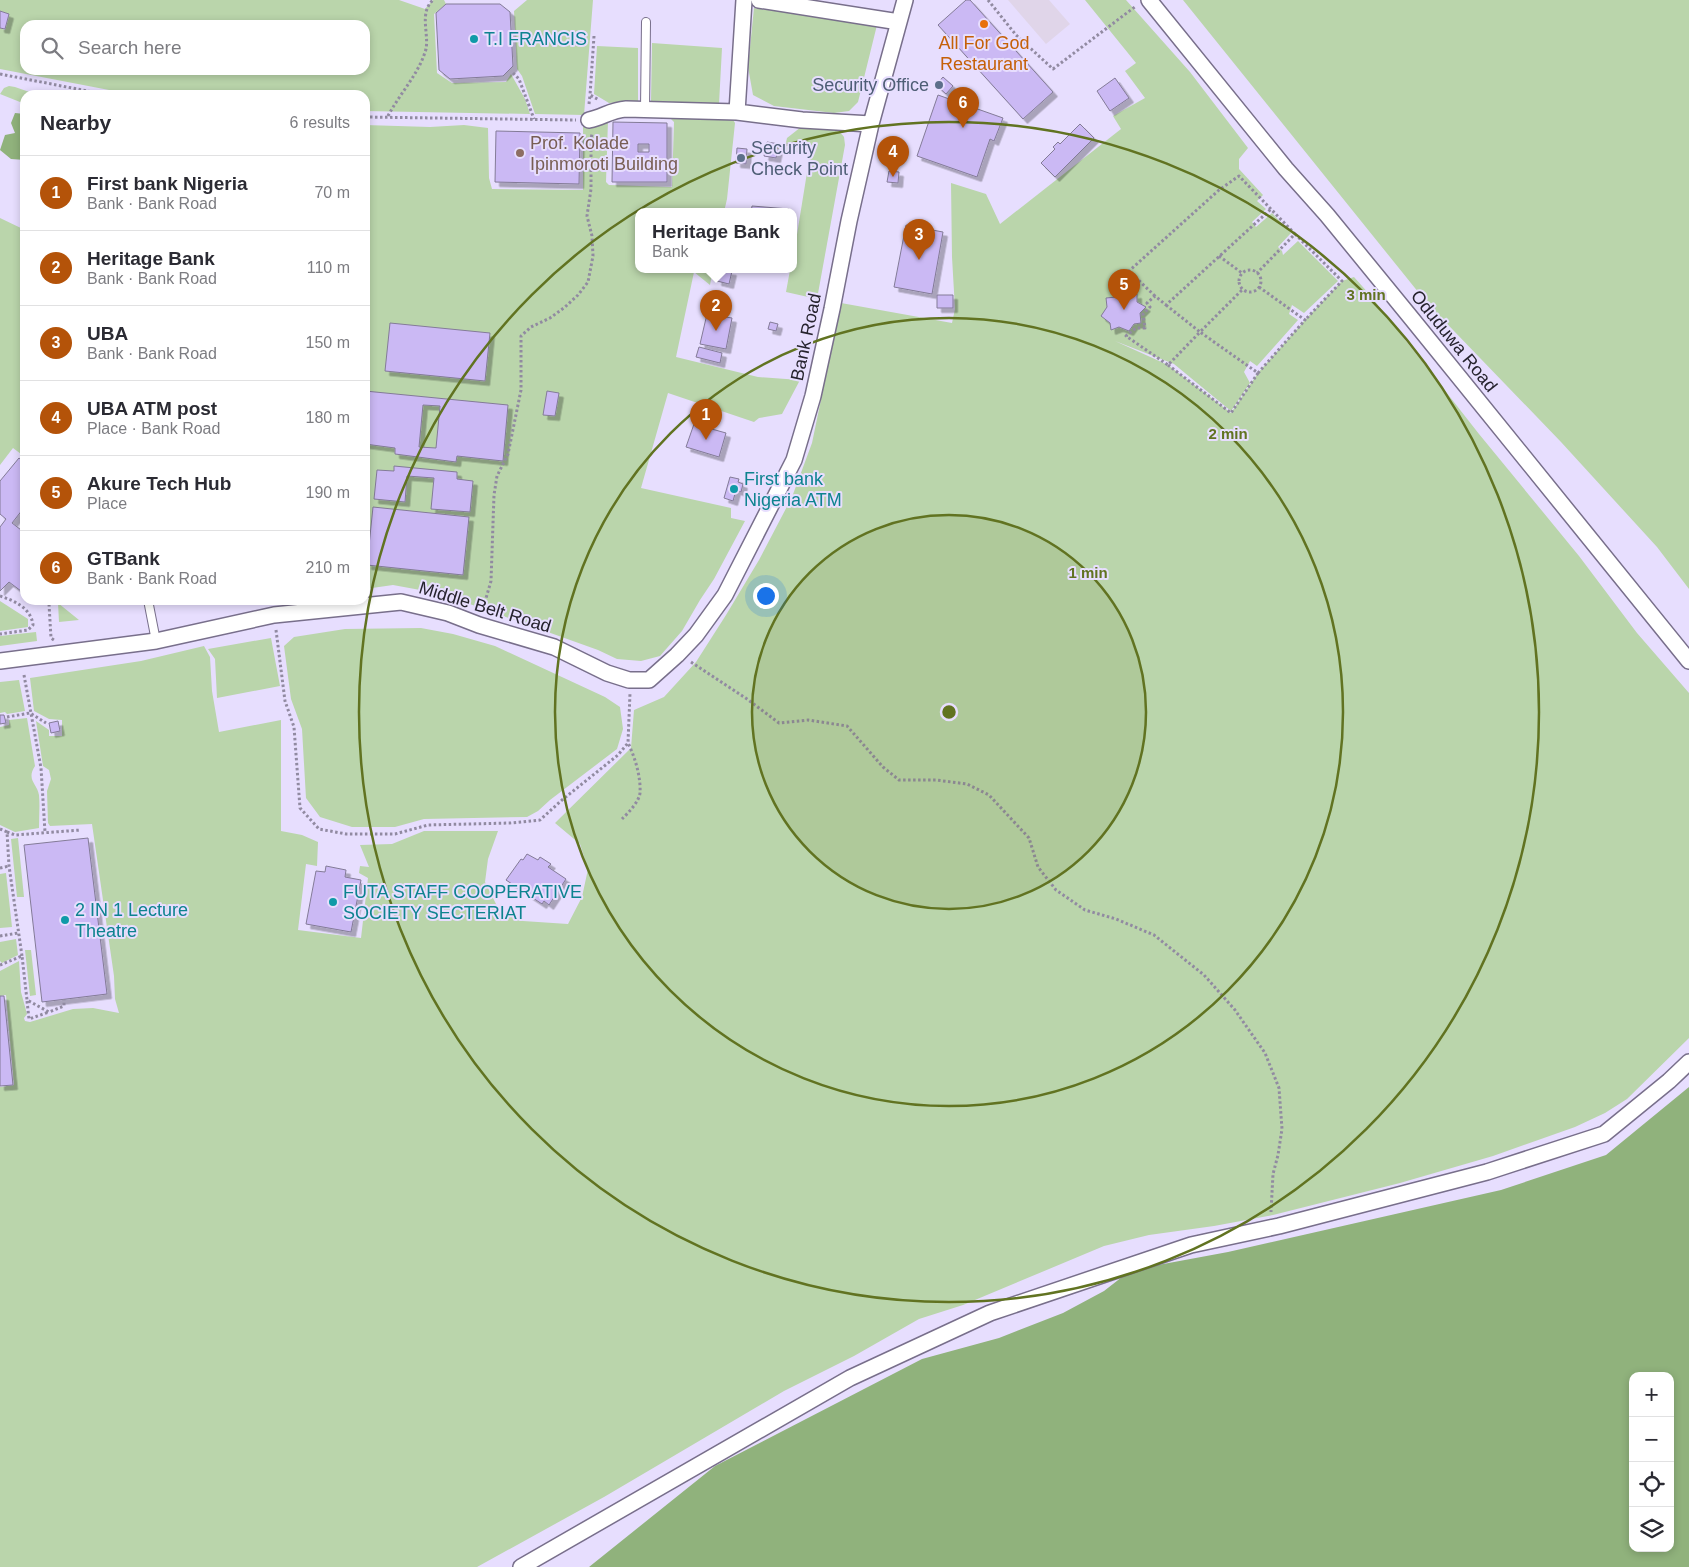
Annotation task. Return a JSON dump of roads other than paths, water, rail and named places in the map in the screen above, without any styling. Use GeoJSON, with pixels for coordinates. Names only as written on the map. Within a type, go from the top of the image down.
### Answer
{"type":"FeatureCollection","features":[{"type":"Feature","properties":{"kind":"street"},"geometry":{"type":"LineString","coordinates":[[738,112],[744,0]]}},
{"type":"Feature","properties":{"kind":"street"},"geometry":{"type":"LineString","coordinates":[[759,0],[899,22]]}},
{"type":"Feature","properties":{"kind":"street","name":"Bank Road"},"geometry":{"type":"LineString","coordinates":[[678,654],[696,635],[725,595],[794,460],[813,396],[871,124],[905,0]]}},
{"type":"Feature","properties":{"kind":"street","name":"Oduduwa Road"},"geometry":{"type":"LineString","coordinates":[[1144,2],[1327,215],[1689,661]]}},
{"type":"Feature","properties":{"kind":"street"},"geometry":{"type":"LineString","coordinates":[[594,119],[614,110],[645,109],[738,112],[802,120],[871,124]]}},
{"type":"Feature","properties":{"kind":"street","name":"Middle Belt Road"},"geometry":{"type":"LineString","coordinates":[[0,661],[156,641],[274,615],[401,602],[448,613],[479,625],[554,647],[607,673],[629,680],[649,680],[678,654]]}},
{"type":"Feature","properties":{"kind":"street"},"geometry":{"type":"LineString","coordinates":[[521,1567],[850,1378],[990,1313],[1191,1245],[1278,1226],[1487,1172],[1604,1134],[1669,1081],[1689,1062]]}},
{"type":"Feature","properties":{"kind":"lane"},"geometry":{"type":"LineString","coordinates":[[645,109],[646,22]]}},
{"type":"Feature","properties":{"kind":"lane"},"geometry":{"type":"LineString","coordinates":[[149,605],[156,641]]}},
{"type":"Feature","properties":{"kind":"place","name":"All For God Restaurant"},"geometry":{"type":"Point","coordinates":[984,24]}},
{"type":"Feature","properties":{"kind":"place","name":"T.I FRANCIS"},"geometry":{"type":"Point","coordinates":[474,39]}},
{"type":"Feature","properties":{"kind":"place","name":"Security Office"},"geometry":{"type":"Point","coordinates":[939,85]}},
{"type":"Feature","properties":{"kind":"place","name":"GTBank"},"geometry":{"type":"Point","coordinates":[963,128]}},
{"type":"Feature","properties":{"kind":"place","name":"Prof. Kolade Ipinmoroti Building"},"geometry":{"type":"Point","coordinates":[520,153]}},
{"type":"Feature","properties":{"kind":"place","name":"Security Check Point"},"geometry":{"type":"Point","coordinates":[741,158]}},
{"type":"Feature","properties":{"kind":"place","name":"UBA ATM post"},"geometry":{"type":"Point","coordinates":[893,177]}},
{"type":"Feature","properties":{"kind":"place","name":"UBA"},"geometry":{"type":"Point","coordinates":[919,260]}},
{"type":"Feature","properties":{"kind":"place","name":"Akure Tech Hub"},"geometry":{"type":"Point","coordinates":[1124,310]}},
{"type":"Feature","properties":{"kind":"place","name":"Heritage Bank"},"geometry":{"type":"Point","coordinates":[716,331]}},
{"type":"Feature","properties":{"kind":"place","name":"First bank Nigeria"},"geometry":{"type":"Point","coordinates":[706,440]}},
{"type":"Feature","properties":{"kind":"place","name":"First bank Nigeria ATM"},"geometry":{"type":"Point","coordinates":[734,489]}},
{"type":"Feature","properties":{"kind":"place","name":"FUTA STAFF COOPERATIVE SOCIETY SECTERIAT"},"geometry":{"type":"Point","coordinates":[333,902]}},
{"type":"Feature","properties":{"kind":"place","name":"2 IN 1 Lecture Theatre"},"geometry":{"type":"Point","coordinates":[65,920]}}]}
